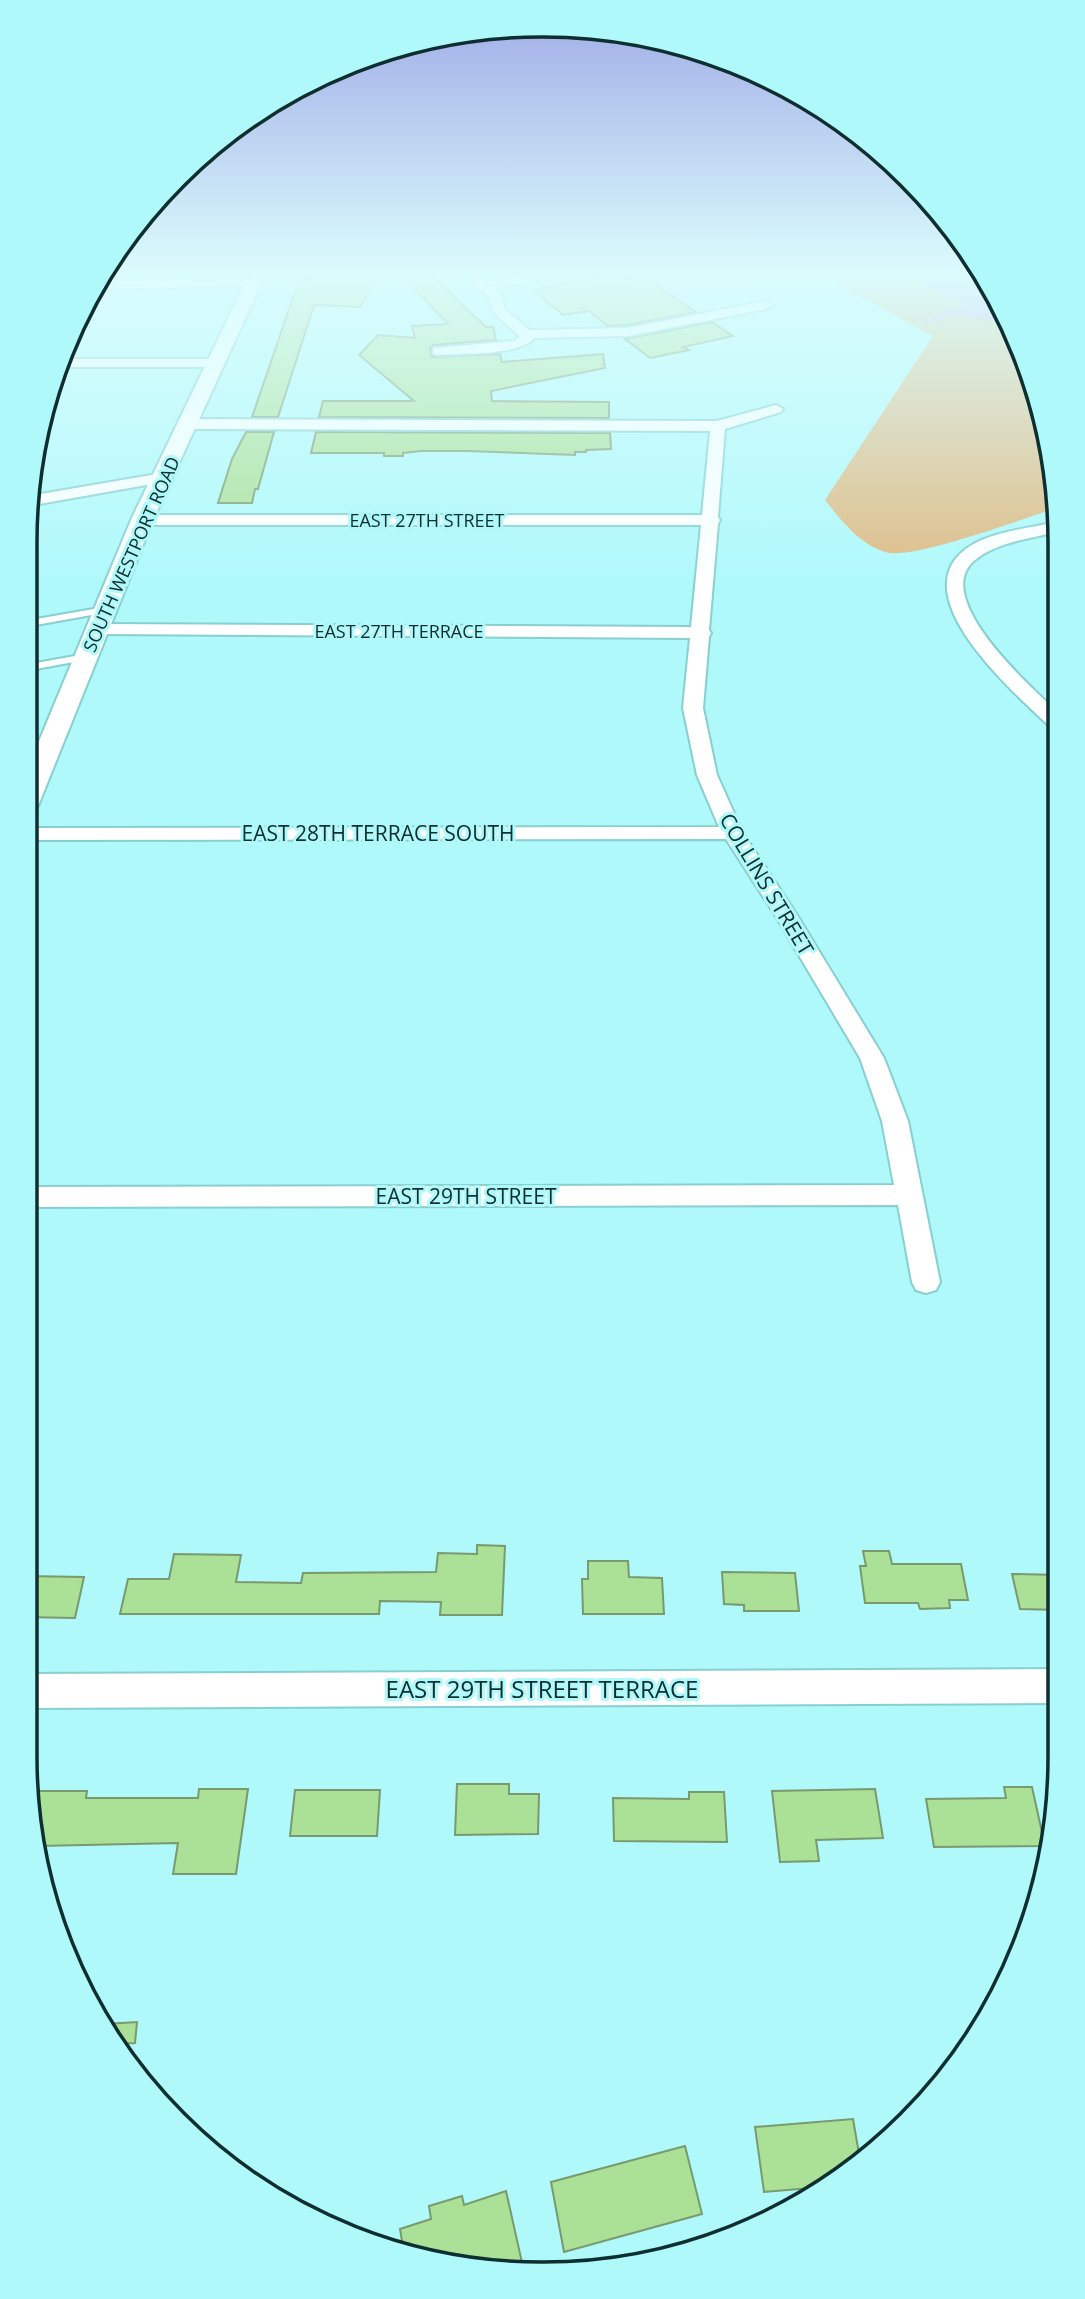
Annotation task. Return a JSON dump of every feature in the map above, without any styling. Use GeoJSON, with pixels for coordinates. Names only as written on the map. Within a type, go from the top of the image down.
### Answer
{"type":"FeatureCollection","features":[{"type":"Feature","properties":{"kind":"street","name":"SOUTH WESTPORT ROAD"},"geometry":{"type":"LineString","coordinates":[[37,764],[86,657],[142,520],[210,376]]}},
{"type":"Feature","properties":{"kind":"street"},"geometry":{"type":"LineString","coordinates":[[189,424],[719,426],[776,409]]}},
{"type":"Feature","properties":{"kind":"street","name":"COLLINS STREET"},"geometry":{"type":"LineString","coordinates":[[719,426],[693,708],[707,775],[732,833],[786,915],[872,1058],[895,1121],[907,1195],[926,1282]]}},
{"type":"Feature","properties":{"kind":"street"},"geometry":{"type":"LineString","coordinates":[[39,499],[163,478]]}},
{"type":"Feature","properties":{"kind":"street","name":"EAST 27TH STREET"},"geometry":{"type":"LineString","coordinates":[[142,520],[712,520]]}},
{"type":"Feature","properties":{"kind":"street"},"geometry":{"type":"LineString","coordinates":[[1048,529],[978,550],[964,559],[952,577],[952,593],[969,626],[988,652],[1048,714]]}},
{"type":"Feature","properties":{"kind":"street","name":"EAST 27TH TERRACE"},"geometry":{"type":"LineString","coordinates":[[101,619],[702,632]]}},
{"type":"Feature","properties":{"kind":"street","name":"EAST 28TH TERRACE SOUTH"},"geometry":{"type":"LineString","coordinates":[[37,834],[732,833]]}},
{"type":"Feature","properties":{"kind":"street","name":"EAST 29TH STREET"},"geometry":{"type":"LineString","coordinates":[[37,1197],[907,1195]]}},
{"type":"Feature","properties":{"kind":"street","name":"EAST 29TH STREET TERRACE"},"geometry":{"type":"LineString","coordinates":[[37,1690],[1048,1686]]}},
{"type":"Feature","properties":{"kind":"lane"},"geometry":{"type":"LineString","coordinates":[[37,623],[101,619]]}},
{"type":"Feature","properties":{"kind":"lane"},"geometry":{"type":"LineString","coordinates":[[37,666],[86,657]]}},
{"type":"Feature","properties":{"kind":"shaded area"},"geometry":{"type":"Polygon","coordinates":[[[906,376],[1020,376],[1039,444],[1047,511],[942,545],[899,553],[885,552],[867,543],[851,530],[825,500],[906,376]]]}},
{"type":"Feature","properties":{"kind":"building"},"geometry":{"type":"Polygon","coordinates":[[[266,376],[291,376],[278,417],[252,417],[266,376]]]}},
{"type":"Feature","properties":{"kind":"building"},"geometry":{"type":"Polygon","coordinates":[[[384,376],[564,376],[491,391],[492,401],[609,402],[609,418],[319,417],[323,401],[414,401],[384,376]]]}},
{"type":"Feature","properties":{"kind":"building"},"geometry":{"type":"Polygon","coordinates":[[[246,432],[274,432],[258,489],[255,489],[252,503],[218,503],[232,459],[246,432]]]}},
{"type":"Feature","properties":{"kind":"building"},"geometry":{"type":"Polygon","coordinates":[[[316,432],[610,433],[611,449],[586,450],[575,452],[575,455],[467,451],[421,451],[403,453],[403,456],[384,456],[384,453],[311,453],[316,432]]]}},
{"type":"Feature","properties":{"kind":"building"},"geometry":{"type":"Polygon","coordinates":[[[477,1545],[505,1546],[502,1615],[440,1615],[441,1602],[380,1601],[379,1614],[120,1614],[128,1579],[169,1579],[174,1554],[241,1555],[236,1582],[301,1583],[303,1573],[436,1572],[438,1553],[477,1554],[477,1545]]]}},
{"type":"Feature","properties":{"kind":"building"},"geometry":{"type":"Polygon","coordinates":[[[863,1551],[889,1551],[892,1564],[961,1564],[968,1600],[949,1600],[950,1608],[920,1609],[918,1603],[865,1603],[860,1566],[866,1566],[863,1551]]]}},
{"type":"Feature","properties":{"kind":"building"},"geometry":{"type":"Polygon","coordinates":[[[588,1561],[628,1561],[629,1577],[662,1578],[664,1614],[583,1614],[582,1579],[588,1579],[588,1561]]]}},
{"type":"Feature","properties":{"kind":"building"},"geometry":{"type":"Polygon","coordinates":[[[722,1572],[795,1573],[799,1611],[744,1611],[744,1605],[724,1604],[722,1572]]]}},
{"type":"Feature","properties":{"kind":"building"},"geometry":{"type":"Polygon","coordinates":[[[1012,1574],[1048,1575],[1048,1610],[1020,1609],[1012,1574]]]}},
{"type":"Feature","properties":{"kind":"building"},"geometry":{"type":"Polygon","coordinates":[[[37,1576],[84,1577],[75,1618],[37,1617],[37,1576]]]}},
{"type":"Feature","properties":{"kind":"building"},"geometry":{"type":"Polygon","coordinates":[[[457,1784],[509,1784],[509,1794],[539,1794],[538,1834],[455,1835],[457,1784]]]}},
{"type":"Feature","properties":{"kind":"building"},"geometry":{"type":"Polygon","coordinates":[[[1004,1787],[1032,1787],[1042,1834],[1040,1846],[934,1847],[926,1799],[1006,1798],[1004,1787]]]}},
{"type":"Feature","properties":{"kind":"building"},"geometry":{"type":"Polygon","coordinates":[[[199,1789],[248,1789],[236,1874],[173,1874],[178,1843],[45,1846],[39,1791],[87,1791],[86,1798],[198,1798],[199,1789]]]}},
{"type":"Feature","properties":{"kind":"building"},"geometry":{"type":"Polygon","coordinates":[[[875,1789],[883,1838],[816,1840],[819,1861],[780,1862],[772,1791],[875,1789]]]}},
{"type":"Feature","properties":{"kind":"building"},"geometry":{"type":"Polygon","coordinates":[[[295,1790],[380,1790],[377,1836],[290,1836],[295,1790]]]}},
{"type":"Feature","properties":{"kind":"building"},"geometry":{"type":"Polygon","coordinates":[[[689,1792],[724,1792],[727,1842],[614,1841],[613,1798],[689,1799],[689,1792]]]}},
{"type":"Feature","properties":{"kind":"building"},"geometry":{"type":"Polygon","coordinates":[[[137,2022],[135,2043],[127,2043],[114,2023],[137,2022]]]}},
{"type":"Feature","properties":{"kind":"building"},"geometry":{"type":"Polygon","coordinates":[[[853,2119],[859,2151],[804,2189],[764,2192],[755,2127],[853,2119]]]}},
{"type":"Feature","properties":{"kind":"building"},"geometry":{"type":"Polygon","coordinates":[[[685,2146],[702,2214],[564,2252],[551,2182],[685,2146]]]}},
{"type":"Feature","properties":{"kind":"building"},"geometry":{"type":"Polygon","coordinates":[[[506,2191],[522,2261],[444,2253],[402,2242],[400,2229],[431,2219],[429,2206],[462,2196],[464,2205],[506,2191]]]}}]}
